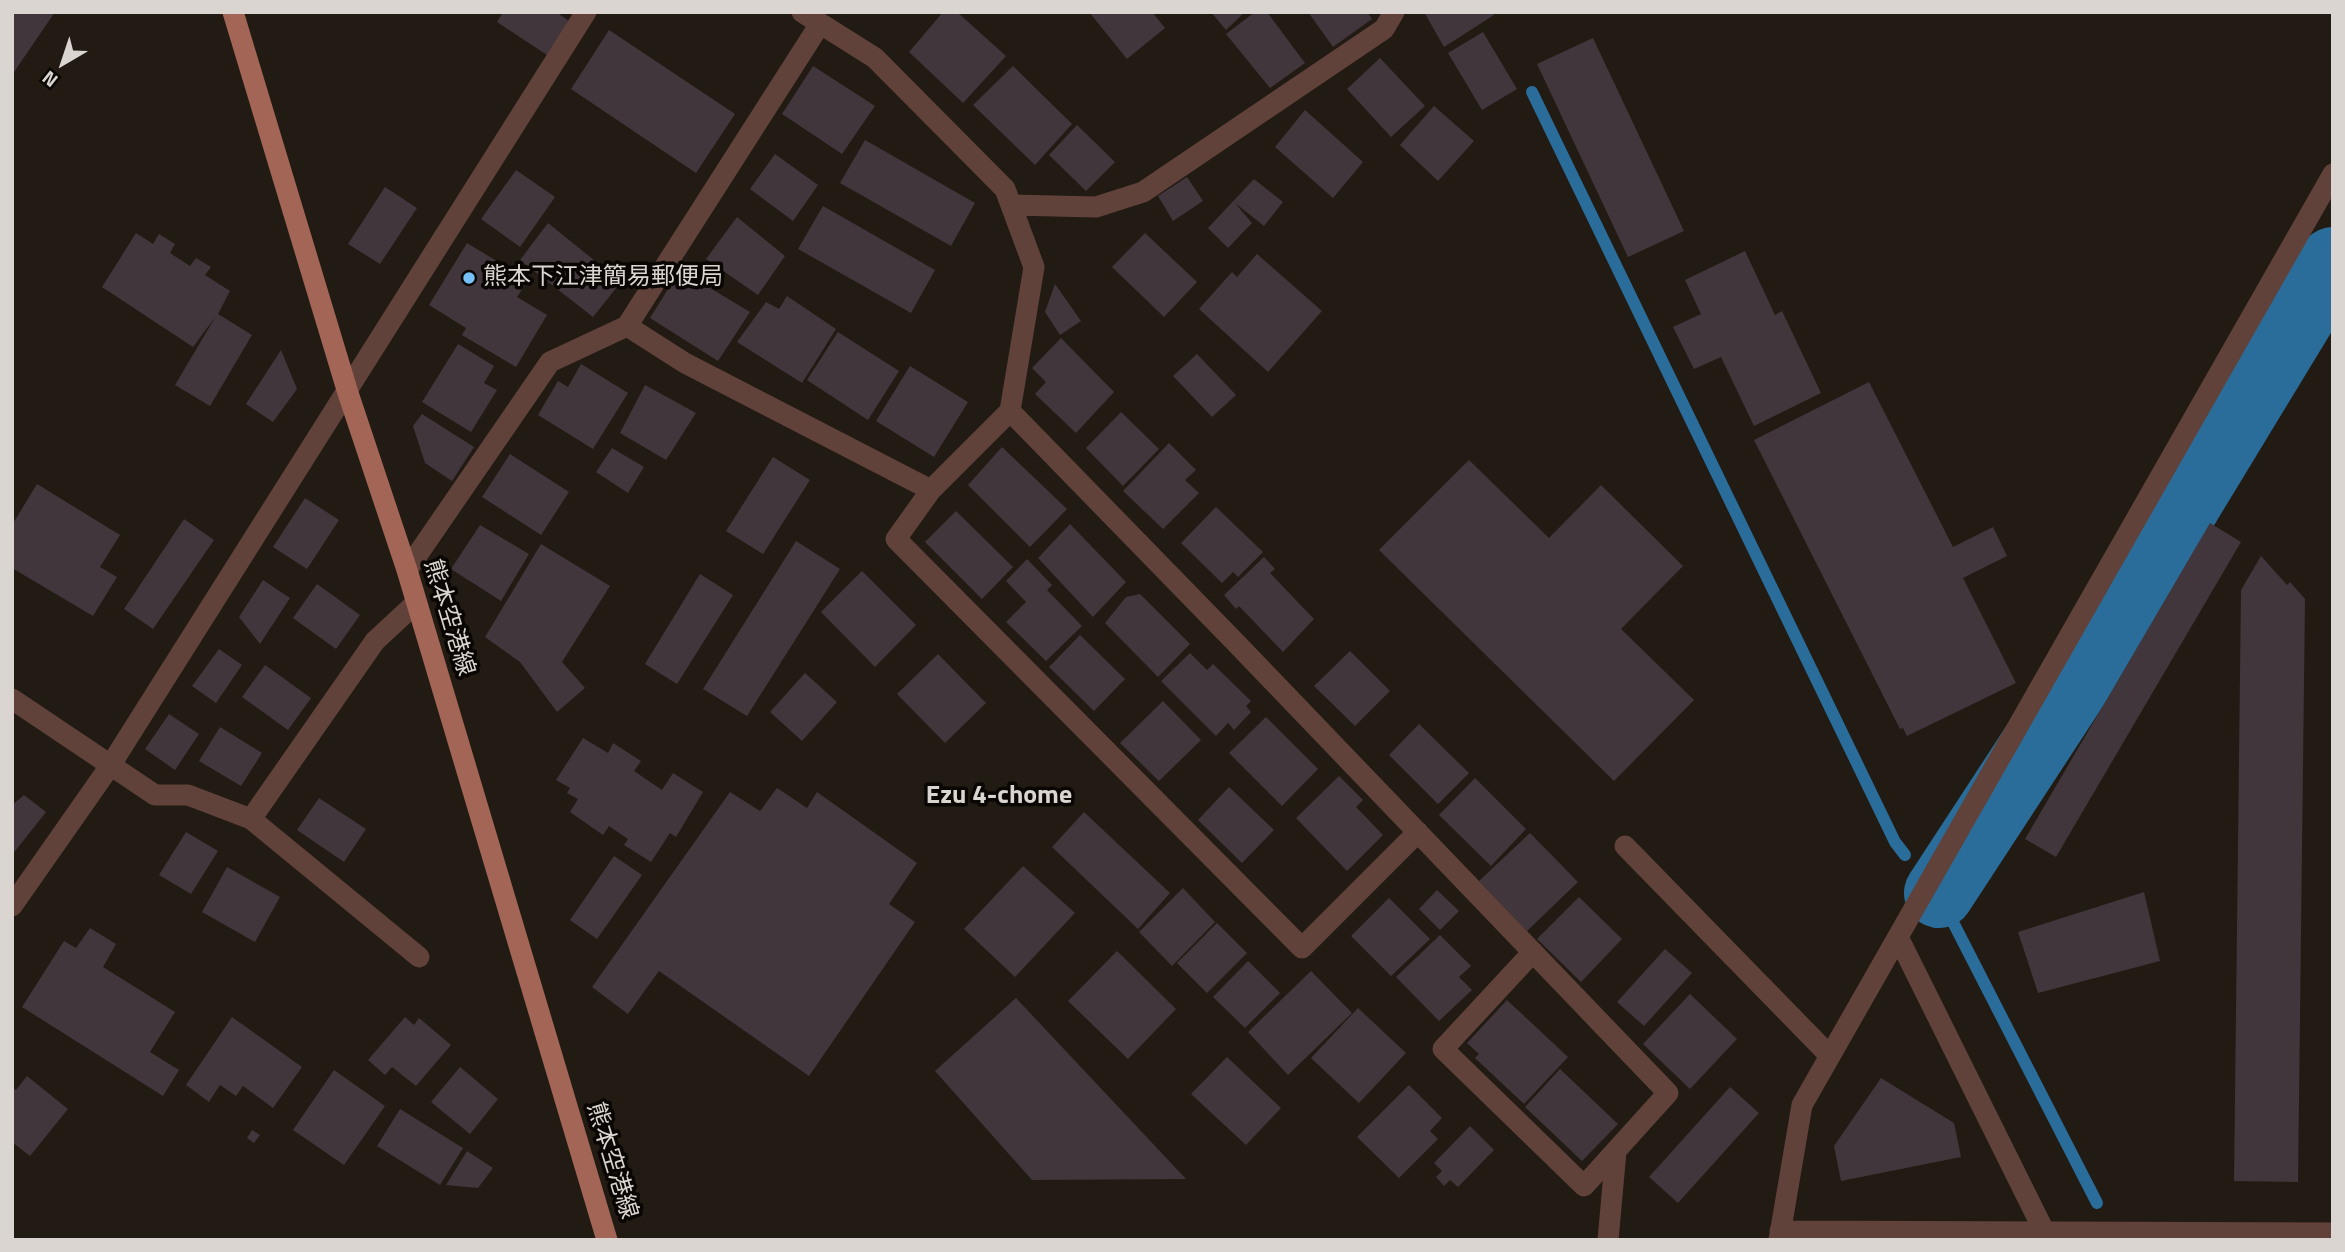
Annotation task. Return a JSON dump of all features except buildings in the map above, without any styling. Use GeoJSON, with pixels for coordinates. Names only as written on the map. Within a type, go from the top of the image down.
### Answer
{"type":"FeatureCollection","features":[{"type":"Feature","properties":{"kind":"main road","name":"熊本空港線"},"geometry":{"type":"LineString","coordinates":[[233,12],[348,393],[407,570],[607,1240]]}},
{"type":"Feature","properties":{"kind":"street"},"geometry":{"type":"LineString","coordinates":[[12,906],[110,766],[348,393],[586,12]]}},
{"type":"Feature","properties":{"kind":"street"},"geometry":{"type":"LineString","coordinates":[[1012,205],[1096,207],[1143,192],[1384,29],[1394,12]]}},
{"type":"Feature","properties":{"kind":"street"},"geometry":{"type":"LineString","coordinates":[[407,570],[550,362],[627,326],[811,18],[875,58],[1005,189],[1034,267],[1010,411],[931,491],[896,539],[1302,948],[1418,832]]}},
{"type":"Feature","properties":{"kind":"street"},"geometry":{"type":"LineString","coordinates":[[2333,174],[1802,1105],[1779,1235],[2043,1231],[2333,1233]]}},
{"type":"Feature","properties":{"kind":"street"},"geometry":{"type":"LineString","coordinates":[[627,326],[685,363],[931,491]]}},
{"type":"Feature","properties":{"kind":"street"},"geometry":{"type":"LineString","coordinates":[[1010,411],[1418,832],[1533,952],[1668,1093],[1584,1186],[1443,1049],[1533,952]]}},
{"type":"Feature","properties":{"kind":"street"},"geometry":{"type":"LineString","coordinates":[[251,819],[375,641],[416,603]]}},
{"type":"Feature","properties":{"kind":"street"},"geometry":{"type":"LineString","coordinates":[[12,699],[155,795],[188,796],[251,819],[419,957]]}},
{"type":"Feature","properties":{"kind":"street"},"geometry":{"type":"LineString","coordinates":[[1625,846],[1830,1056]]}},
{"type":"Feature","properties":{"kind":"street"},"geometry":{"type":"LineString","coordinates":[[1898,937],[2043,1231]]}},
{"type":"Feature","properties":{"kind":"street"},"geometry":{"type":"LineString","coordinates":[[1608,1240],[1616,1151]]}},
{"type":"Feature","properties":{"kind":"waterway"},"geometry":{"type":"LineString","coordinates":[[1532,92],[1895,842],[1905,855]]}},
{"type":"Feature","properties":{"kind":"waterway"},"geometry":{"type":"LineString","coordinates":[[1939,893],[2090,662],[2333,262]]}},
{"type":"Feature","properties":{"kind":"waterway"},"geometry":{"type":"LineString","coordinates":[[1937,891],[2097,1203]]}},
{"type":"Feature","properties":{"kind":"place","name":"熊本下江津簡易郵便局"},"geometry":{"type":"Point","coordinates":[469,278]}},
{"type":"Feature","properties":{"kind":"district","name":"Ezu 4-chome"},"geometry":{"type":"Point","coordinates":[999,797]}}]}
